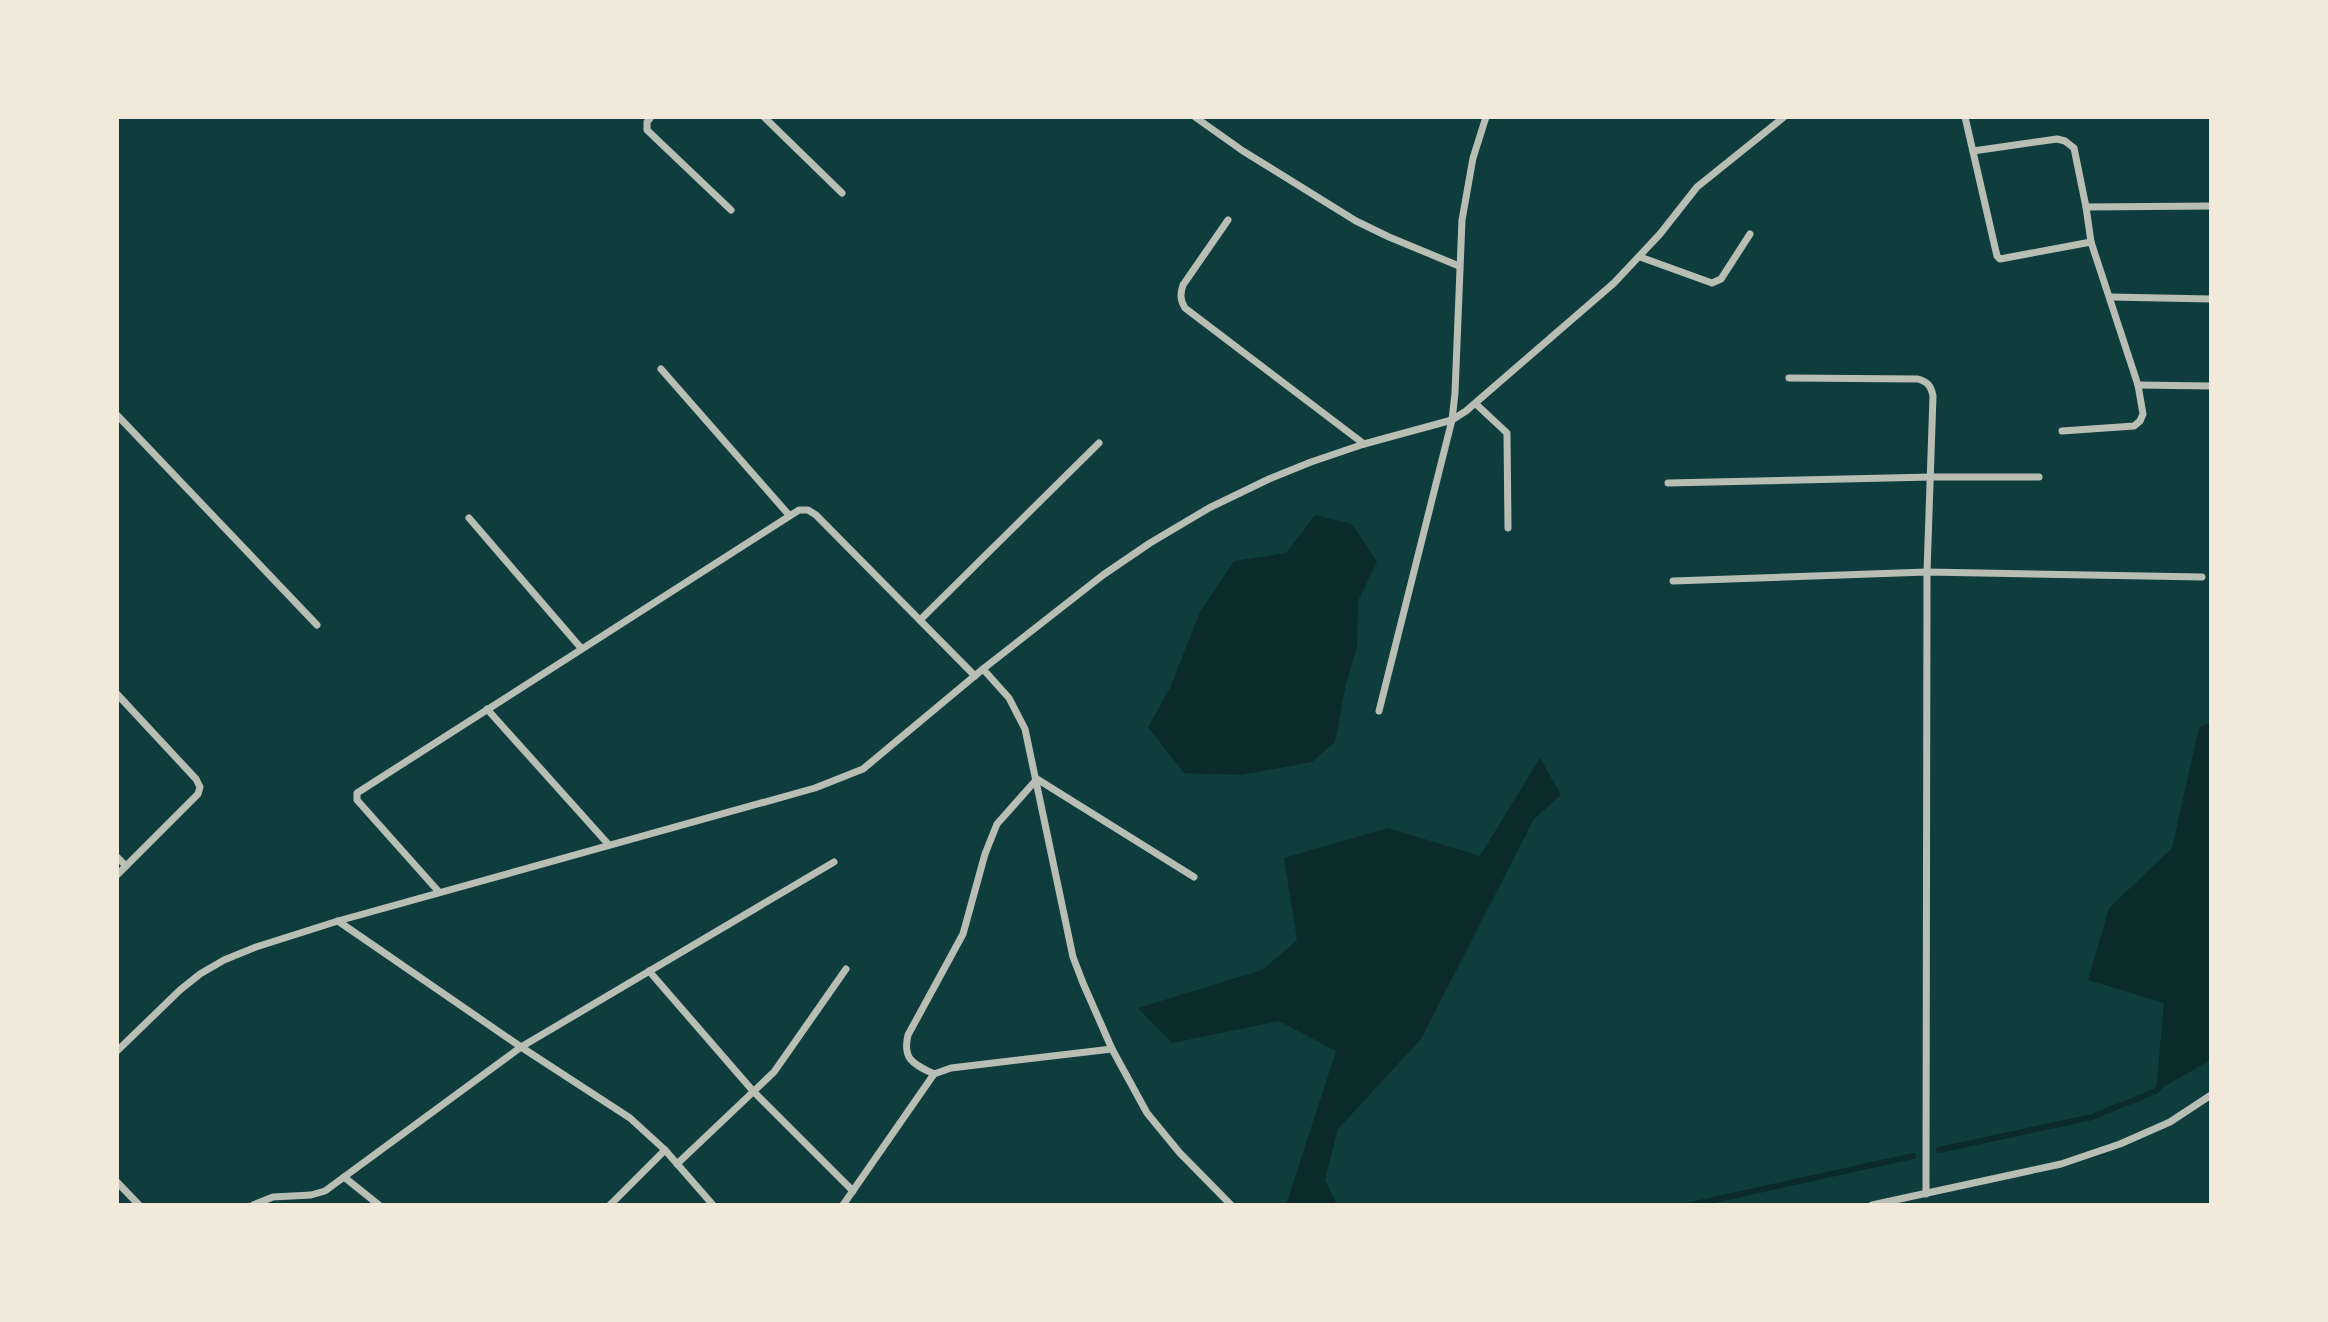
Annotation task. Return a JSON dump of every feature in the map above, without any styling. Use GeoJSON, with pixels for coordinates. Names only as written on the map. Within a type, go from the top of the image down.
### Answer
{"type":"FeatureCollection","features":[{"type":"Feature","properties":{"kind":"street"},"geometry":{"type":"LineString","coordinates":[[651,117],[647,121],[647,130],[731,210]]}},
{"type":"Feature","properties":{"kind":"street"},"geometry":{"type":"LineString","coordinates":[[764,117],[842,193]]}},
{"type":"Feature","properties":{"kind":"street"},"geometry":{"type":"LineString","coordinates":[[1195,117],[1356,221],[1460,266]]}},
{"type":"Feature","properties":{"kind":"street"},"geometry":{"type":"LineString","coordinates":[[1378,712],[1451,420],[1455,393],[1462,220],[1474,158],[1486,117]]}},
{"type":"Feature","properties":{"kind":"street"},"geometry":{"type":"LineString","coordinates":[[117,1051],[200,974],[224,960],[256,947],[338,921],[840,779],[863,769],[1103,575],[1150,543],[1209,508],[1269,479],[1364,444],[1451,420],[1476,404],[1614,283],[1640,257],[1697,187],[1784,117]]}},
{"type":"Feature","properties":{"kind":"street"},"geometry":{"type":"LineString","coordinates":[[1965,117],[1997,256],[2000,259],[2091,242]]}},
{"type":"Feature","properties":{"kind":"street"},"geometry":{"type":"LineString","coordinates":[[1973,151],[2057,139],[2074,148],[2091,242],[2138,385],[2143,414],[2134,426],[2062,431]]}},
{"type":"Feature","properties":{"kind":"street"},"geometry":{"type":"LineString","coordinates":[[2086,207],[2211,206]]}},
{"type":"Feature","properties":{"kind":"street"},"geometry":{"type":"LineString","coordinates":[[1228,220],[1183,285],[1180,292],[1181,302],[1364,444]]}},
{"type":"Feature","properties":{"kind":"street"},"geometry":{"type":"LineString","coordinates":[[1640,257],[1712,283],[1721,279],[1750,234]]}},
{"type":"Feature","properties":{"kind":"street"},"geometry":{"type":"LineString","coordinates":[[2110,297],[2211,299]]}},
{"type":"Feature","properties":{"kind":"street"},"geometry":{"type":"LineString","coordinates":[[661,369],[789,515]]}},
{"type":"Feature","properties":{"kind":"street"},"geometry":{"type":"LineString","coordinates":[[1790,377],[1918,379],[1931,387],[1933,396],[1927,572],[1926,1194]]}},
{"type":"Feature","properties":{"kind":"street"},"geometry":{"type":"LineString","coordinates":[[2138,385],[2211,386]]}},
{"type":"Feature","properties":{"kind":"street"},"geometry":{"type":"LineString","coordinates":[[1476,404],[1507,433],[1508,528]]}},
{"type":"Feature","properties":{"kind":"street"},"geometry":{"type":"LineString","coordinates":[[117,415],[317,625]]}},
{"type":"Feature","properties":{"kind":"street"},"geometry":{"type":"LineString","coordinates":[[920,620],[1099,443]]}},
{"type":"Feature","properties":{"kind":"street"},"geometry":{"type":"LineString","coordinates":[[1668,483],[2039,477]]}},
{"type":"Feature","properties":{"kind":"street"},"geometry":{"type":"LineString","coordinates":[[439,892],[357,800],[358,793],[799,510],[808,510],[816,515],[975,676]]}},
{"type":"Feature","properties":{"kind":"street"},"geometry":{"type":"LineString","coordinates":[[469,518],[581,648]]}},
{"type":"Feature","properties":{"kind":"street"},"geometry":{"type":"LineString","coordinates":[[1673,581],[1927,572],[2202,577]]}},
{"type":"Feature","properties":{"kind":"street"},"geometry":{"type":"LineString","coordinates":[[984,669],[1009,698],[1030,744],[1073,957],[1112,1049],[1147,1113],[1179,1152],[1231,1205]]}},
{"type":"Feature","properties":{"kind":"street"},"geometry":{"type":"LineString","coordinates":[[117,694],[196,779],[200,787],[198,794],[117,874]]}},
{"type":"Feature","properties":{"kind":"street"},"geometry":{"type":"LineString","coordinates":[[487,709],[609,845]]}},
{"type":"Feature","properties":{"kind":"street"},"geometry":{"type":"LineString","coordinates":[[1037,779],[1194,877]]}},
{"type":"Feature","properties":{"kind":"street"},"geometry":{"type":"LineString","coordinates":[[934,1074],[913,1063],[907,1055],[908,1035],[963,934],[985,854],[997,824],[1037,779]]}},
{"type":"Feature","properties":{"kind":"street"},"geometry":{"type":"LineString","coordinates":[[117,858],[126,866]]}},
{"type":"Feature","properties":{"kind":"street"},"geometry":{"type":"LineString","coordinates":[[253,1205],[274,1197],[319,1194],[521,1047],[834,862]]}},
{"type":"Feature","properties":{"kind":"street"},"geometry":{"type":"LineString","coordinates":[[338,921],[521,1047],[630,1118],[665,1150],[713,1205]]}},
{"type":"Feature","properties":{"kind":"street"},"geometry":{"type":"LineString","coordinates":[[677,1164],[774,1072],[846,969]]}},
{"type":"Feature","properties":{"kind":"street"},"geometry":{"type":"LineString","coordinates":[[649,971],[754,1091],[853,1191]]}},
{"type":"Feature","properties":{"kind":"street"},"geometry":{"type":"LineString","coordinates":[[843,1205],[934,1074],[951,1068],[1112,1049]]}},
{"type":"Feature","properties":{"kind":"street"},"geometry":{"type":"LineString","coordinates":[[1872,1205],[2061,1164],[2120,1144],[2170,1122],[2211,1095]]}},
{"type":"Feature","properties":{"kind":"street"},"geometry":{"type":"LineString","coordinates":[[610,1205],[665,1150]]}},
{"type":"Feature","properties":{"kind":"street"},"geometry":{"type":"LineString","coordinates":[[344,1177],[379,1205]]}},
{"type":"Feature","properties":{"kind":"street"},"geometry":{"type":"LineString","coordinates":[[117,1182],[139,1205]]}},
{"type":"Feature","properties":{"kind":"water"},"geometry":{"type":"Polygon","coordinates":[[[1315,515],[1352,524],[1377,562],[1358,601],[1357,647],[1346,684],[1335,742],[1312,762],[1241,775],[1184,773],[1148,727],[1170,688],[1200,612],[1234,561],[1286,553],[1315,515]]]}},
{"type":"Feature","properties":{"kind":"water"},"geometry":{"type":"Polygon","coordinates":[[[2211,722],[2211,1060],[2156,1091],[2164,1003],[2088,980],[2109,908],[2172,848],[2199,727],[2211,722]]]}},
{"type":"Feature","properties":{"kind":"water"},"geometry":{"type":"Polygon","coordinates":[[[1540,758],[1561,795],[1534,819],[1421,1039],[1338,1129],[1325,1180],[1337,1205],[1286,1205],[1336,1051],[1279,1021],[1172,1043],[1138,1008],[1262,970],[1297,940],[1284,858],[1388,828],[1480,856],[1540,758]]]}},
{"type":"Feature","properties":{"kind":"waterway"},"geometry":{"type":"LineString","coordinates":[[1939,1150],[2092,1117],[2156,1091],[2160,1086]]}},
{"type":"Feature","properties":{"kind":"waterway"},"geometry":{"type":"LineString","coordinates":[[1691,1205],[1913,1156]]}}]}
